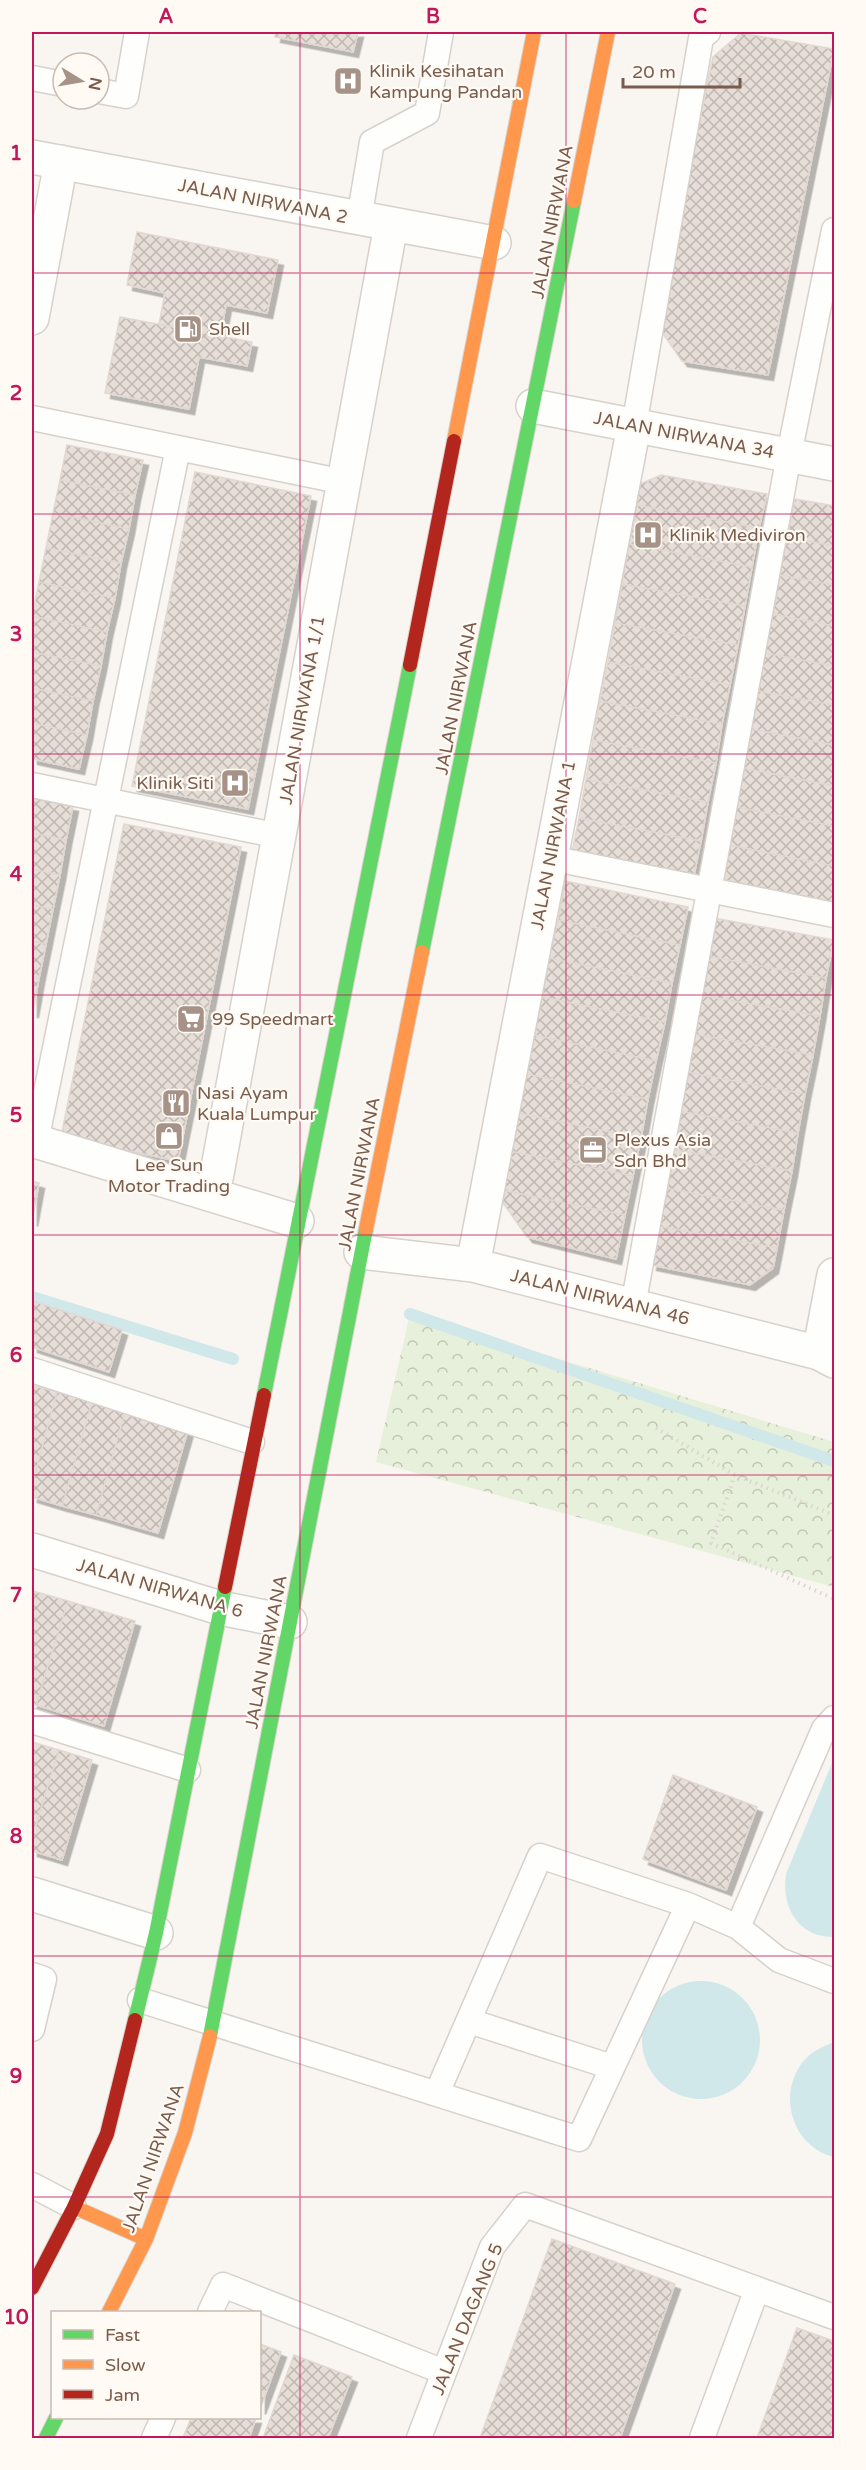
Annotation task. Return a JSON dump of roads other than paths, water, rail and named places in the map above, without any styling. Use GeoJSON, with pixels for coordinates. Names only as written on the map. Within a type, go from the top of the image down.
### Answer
{"type":"FeatureCollection","features":[{"type":"Feature","properties":{"kind":"street"},"geometry":{"type":"LineString","coordinates":[[32,2288],[74,2206],[107,2134],[156,1933],[252,1442],[494,243],[534,32]]}},
{"type":"Feature","properties":{"kind":"street","name":"JALAN NIRWANA"},"geometry":{"type":"LineString","coordinates":[[110,2311],[146,2239],[185,2133],[214,2022],[362,1252],[608,32]]}},
{"type":"Feature","properties":{"kind":"street","name":"JALAN NIRWANA 2"},"geometry":{"type":"LineString","coordinates":[[46,160],[494,243]]}},
{"type":"Feature","properties":{"kind":"street"},"geometry":{"type":"LineString","coordinates":[[32,318],[46,160]]}},
{"type":"Feature","properties":{"kind":"street","name":"JALAN NIRWANA 1/1"},"geometry":{"type":"LineString","coordinates":[[213,1195],[391,225]]}},
{"type":"Feature","properties":{"kind":"street","name":"JALAN NIRWANA 34"},"geometry":{"type":"LineString","coordinates":[[533,406],[834,464]]}},
{"type":"Feature","properties":{"kind":"street","name":"JALAN NIRWANA 1"},"geometry":{"type":"LineString","coordinates":[[473,1265],[634,426]]}},
{"type":"Feature","properties":{"kind":"street"},"geometry":{"type":"LineString","coordinates":[[34,1140],[297,1221]]}},
{"type":"Feature","properties":{"kind":"street","name":"JALAN NIRWANA 46"},"geometry":{"type":"LineString","coordinates":[[362,1252],[473,1265],[827,1357]]}},
{"type":"Feature","properties":{"kind":"street"},"geometry":{"type":"LineString","coordinates":[[827,1357],[834,1275]]}},
{"type":"Feature","properties":{"kind":"street","name":"JALAN NIRWANA 6"},"geometry":{"type":"LineString","coordinates":[[32,1550],[220,1608],[290,1622]]}},
{"type":"Feature","properties":{"kind":"street"},"geometry":{"type":"LineString","coordinates":[[32,1894],[156,1933]]}},
{"type":"Feature","properties":{"kind":"street"},"geometry":{"type":"LineString","coordinates":[[74,2206],[146,2239]]}},
{"type":"Feature","properties":{"kind":"street"},"geometry":{"type":"LineString","coordinates":[[46,2439],[56,2419]]}},
{"type":"Feature","properties":{"kind":"lane"},"geometry":{"type":"LineString","coordinates":[[111,93],[126,96],[137,32]]}},
{"type":"Feature","properties":{"kind":"lane"},"geometry":{"type":"LineString","coordinates":[[359,219],[372,142],[427,113],[441,32]]}},
{"type":"Feature","properties":{"kind":"lane"},"geometry":{"type":"LineString","coordinates":[[634,426],[701,38],[708,32]]}},
{"type":"Feature","properties":{"kind":"lane"},"geometry":{"type":"LineString","coordinates":[[32,78],[51,82]]}},
{"type":"Feature","properties":{"kind":"lane"},"geometry":{"type":"LineString","coordinates":[[633,1306],[789,455],[834,230]]}},
{"type":"Feature","properties":{"kind":"lane"},"geometry":{"type":"LineString","coordinates":[[32,418],[344,482]]}},
{"type":"Feature","properties":{"kind":"lane"},"geometry":{"type":"LineString","coordinates":[[34,1140],[178,448]]}},
{"type":"Feature","properties":{"kind":"lane"},"geometry":{"type":"LineString","coordinates":[[32,785],[279,836]]}},
{"type":"Feature","properties":{"kind":"lane"},"geometry":{"type":"LineString","coordinates":[[550,858],[834,915]]}},
{"type":"Feature","properties":{"kind":"lane"},"geometry":{"type":"LineString","coordinates":[[32,1370],[252,1442]]}},
{"type":"Feature","properties":{"kind":"lane"},"geometry":{"type":"LineString","coordinates":[[738,1927],[824,1729],[834,1718]]}},
{"type":"Feature","properties":{"kind":"lane"},"geometry":{"type":"LineString","coordinates":[[32,1721],[188,1770]]}},
{"type":"Feature","properties":{"kind":"lane"},"geometry":{"type":"LineString","coordinates":[[437,2093],[540,1856],[688,1905],[738,1927],[779,1960],[834,1981]]}},
{"type":"Feature","properties":{"kind":"lane"},"geometry":{"type":"LineString","coordinates":[[140,2000],[579,2139],[688,1905]]}},
{"type":"Feature","properties":{"kind":"lane"},"geometry":{"type":"LineString","coordinates":[[32,1975],[44,1979],[32,2029]]}},
{"type":"Feature","properties":{"kind":"lane"},"geometry":{"type":"LineString","coordinates":[[469,2021],[612,2067]]}},
{"type":"Feature","properties":{"kind":"lane"},"geometry":{"type":"LineString","coordinates":[[32,2185],[74,2206]]}},
{"type":"Feature","properties":{"kind":"lane","name":"JALAN DAGANG 5"},"geometry":{"type":"LineString","coordinates":[[419,2439],[492,2247],[525,2205],[757,2289]]}},
{"type":"Feature","properties":{"kind":"lane"},"geometry":{"type":"LineString","coordinates":[[211,2311],[223,2285],[444,2372]]}},
{"type":"Feature","properties":{"kind":"lane"},"geometry":{"type":"LineString","coordinates":[[702,2439],[757,2289],[834,2317]]}},
{"type":"Feature","properties":{"kind":"lane"},"geometry":{"type":"LineString","coordinates":[[154,2439],[163,2419]]}},
{"type":"Feature","properties":{"kind":"water"},"geometry":{"type":"Polygon","coordinates":[[[834,1758],[834,1937],[821,1936],[802,1926],[789,1908],[785,1886],[786,1874],[834,1758]]]}},
{"type":"Feature","properties":{"kind":"water"},"geometry":{"type":"Polygon","coordinates":[[[701,1981],[734,1991],[750,2007],[760,2040],[750,2073],[734,2089],[701,2099],[668,2089],[652,2073],[642,2040],[652,2007],[668,1991],[701,1981]]]}},
{"type":"Feature","properties":{"kind":"water"},"geometry":{"type":"Polygon","coordinates":[[[834,2042],[834,2157],[808,2143],[799,2132],[790,2105],[795,2076],[802,2063],[812,2053],[834,2042]]]}},
{"type":"Feature","properties":{"kind":"waterway"},"geometry":{"type":"LineString","coordinates":[[32,1297],[233,1359]]}},
{"type":"Feature","properties":{"kind":"waterway"},"geometry":{"type":"LineString","coordinates":[[410,1314],[834,1461]]}},
{"type":"Feature","properties":{"kind":"place","name":"Klinik Kesihatan Kampung Pandan"},"geometry":{"type":"Point","coordinates":[348,81]}},
{"type":"Feature","properties":{"kind":"place","name":"Shell"},"geometry":{"type":"Point","coordinates":[188,329]}},
{"type":"Feature","properties":{"kind":"place","name":"Klinik Mediviron"},"geometry":{"type":"Point","coordinates":[648,535]}},
{"type":"Feature","properties":{"kind":"place","name":"Klinik Siti"},"geometry":{"type":"Point","coordinates":[235,783]}},
{"type":"Feature","properties":{"kind":"place","name":"99 Speedmart"},"geometry":{"type":"Point","coordinates":[191,1019]}},
{"type":"Feature","properties":{"kind":"place","name":"Nasi Ayam Kuala Lumpur"},"geometry":{"type":"Point","coordinates":[176,1103]}},
{"type":"Feature","properties":{"kind":"place","name":"Lee Sun Motor Trading"},"geometry":{"type":"Point","coordinates":[169,1136]}},
{"type":"Feature","properties":{"kind":"place","name":"Plexus Asia Sdn Bhd"},"geometry":{"type":"Point","coordinates":[593,1150]}}]}
